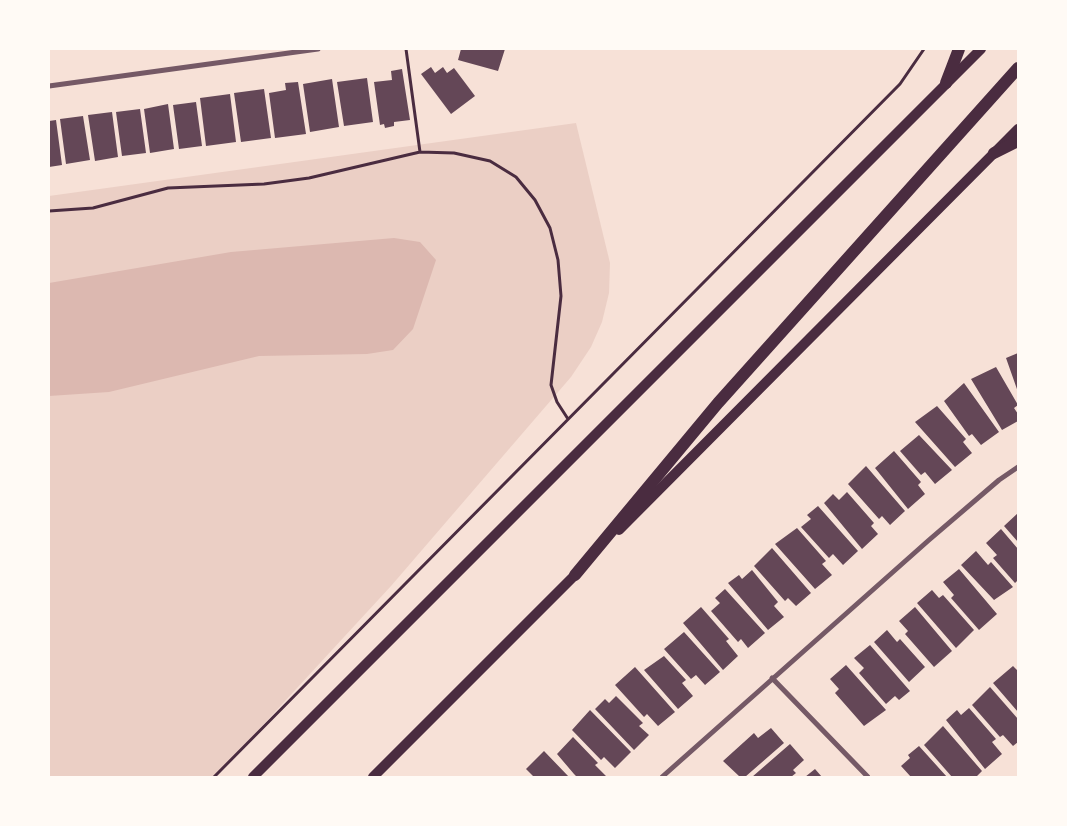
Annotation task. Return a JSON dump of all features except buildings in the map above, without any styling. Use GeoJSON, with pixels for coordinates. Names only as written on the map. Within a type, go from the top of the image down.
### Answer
{"type":"FeatureCollection","features":[{"type":"Feature","properties":{"kind":"main road"},"geometry":{"type":"LineString","coordinates":[[946,84],[959,49]]}},
{"type":"Feature","properties":{"kind":"main road"},"geometry":{"type":"LineString","coordinates":[[252,777],[981,49]]}},
{"type":"Feature","properties":{"kind":"main road"},"geometry":{"type":"LineString","coordinates":[[575,575],[718,403],[1018,68]]}},
{"type":"Feature","properties":{"kind":"main road"},"geometry":{"type":"LineString","coordinates":[[373,777],[1018,129]]}},
{"type":"Feature","properties":{"kind":"main road"},"geometry":{"type":"LineString","coordinates":[[994,153],[1018,141]]}},
{"type":"Feature","properties":{"kind":"street"},"geometry":{"type":"LineString","coordinates":[[49,86],[318,49]]}},
{"type":"Feature","properties":{"kind":"street"},"geometry":{"type":"LineString","coordinates":[[662,777],[772,678],[999,480],[1018,467]]}},
{"type":"Feature","properties":{"kind":"street"},"geometry":{"type":"LineString","coordinates":[[772,678],[868,777]]}},
{"type":"Feature","properties":{"kind":"path"},"geometry":{"type":"LineString","coordinates":[[406,49],[420,152]]}},
{"type":"Feature","properties":{"kind":"path"},"geometry":{"type":"LineString","coordinates":[[214,777],[900,84],[924,49]]}},
{"type":"Feature","properties":{"kind":"path"},"geometry":{"type":"LineString","coordinates":[[49,211],[93,208],[168,188],[264,184],[309,178],[420,152],[454,153],[490,161],[516,177],[535,200],[550,228],[558,260],[561,296],[551,385],[557,402],[568,419]]}},
{"type":"Feature","properties":{"kind":"shaded area"},"geometry":{"type":"Polygon","coordinates":[[[576,123],[610,263],[609,293],[602,322],[591,347],[571,377],[391,586],[215,777],[49,777],[49,196],[576,123]]]}},
{"type":"Feature","properties":{"kind":"shaded area"},"geometry":{"type":"Polygon","coordinates":[[[394,238],[420,242],[436,260],[413,329],[393,350],[367,354],[259,356],[109,392],[49,396],[49,283],[231,252],[394,238]]]}}]}
